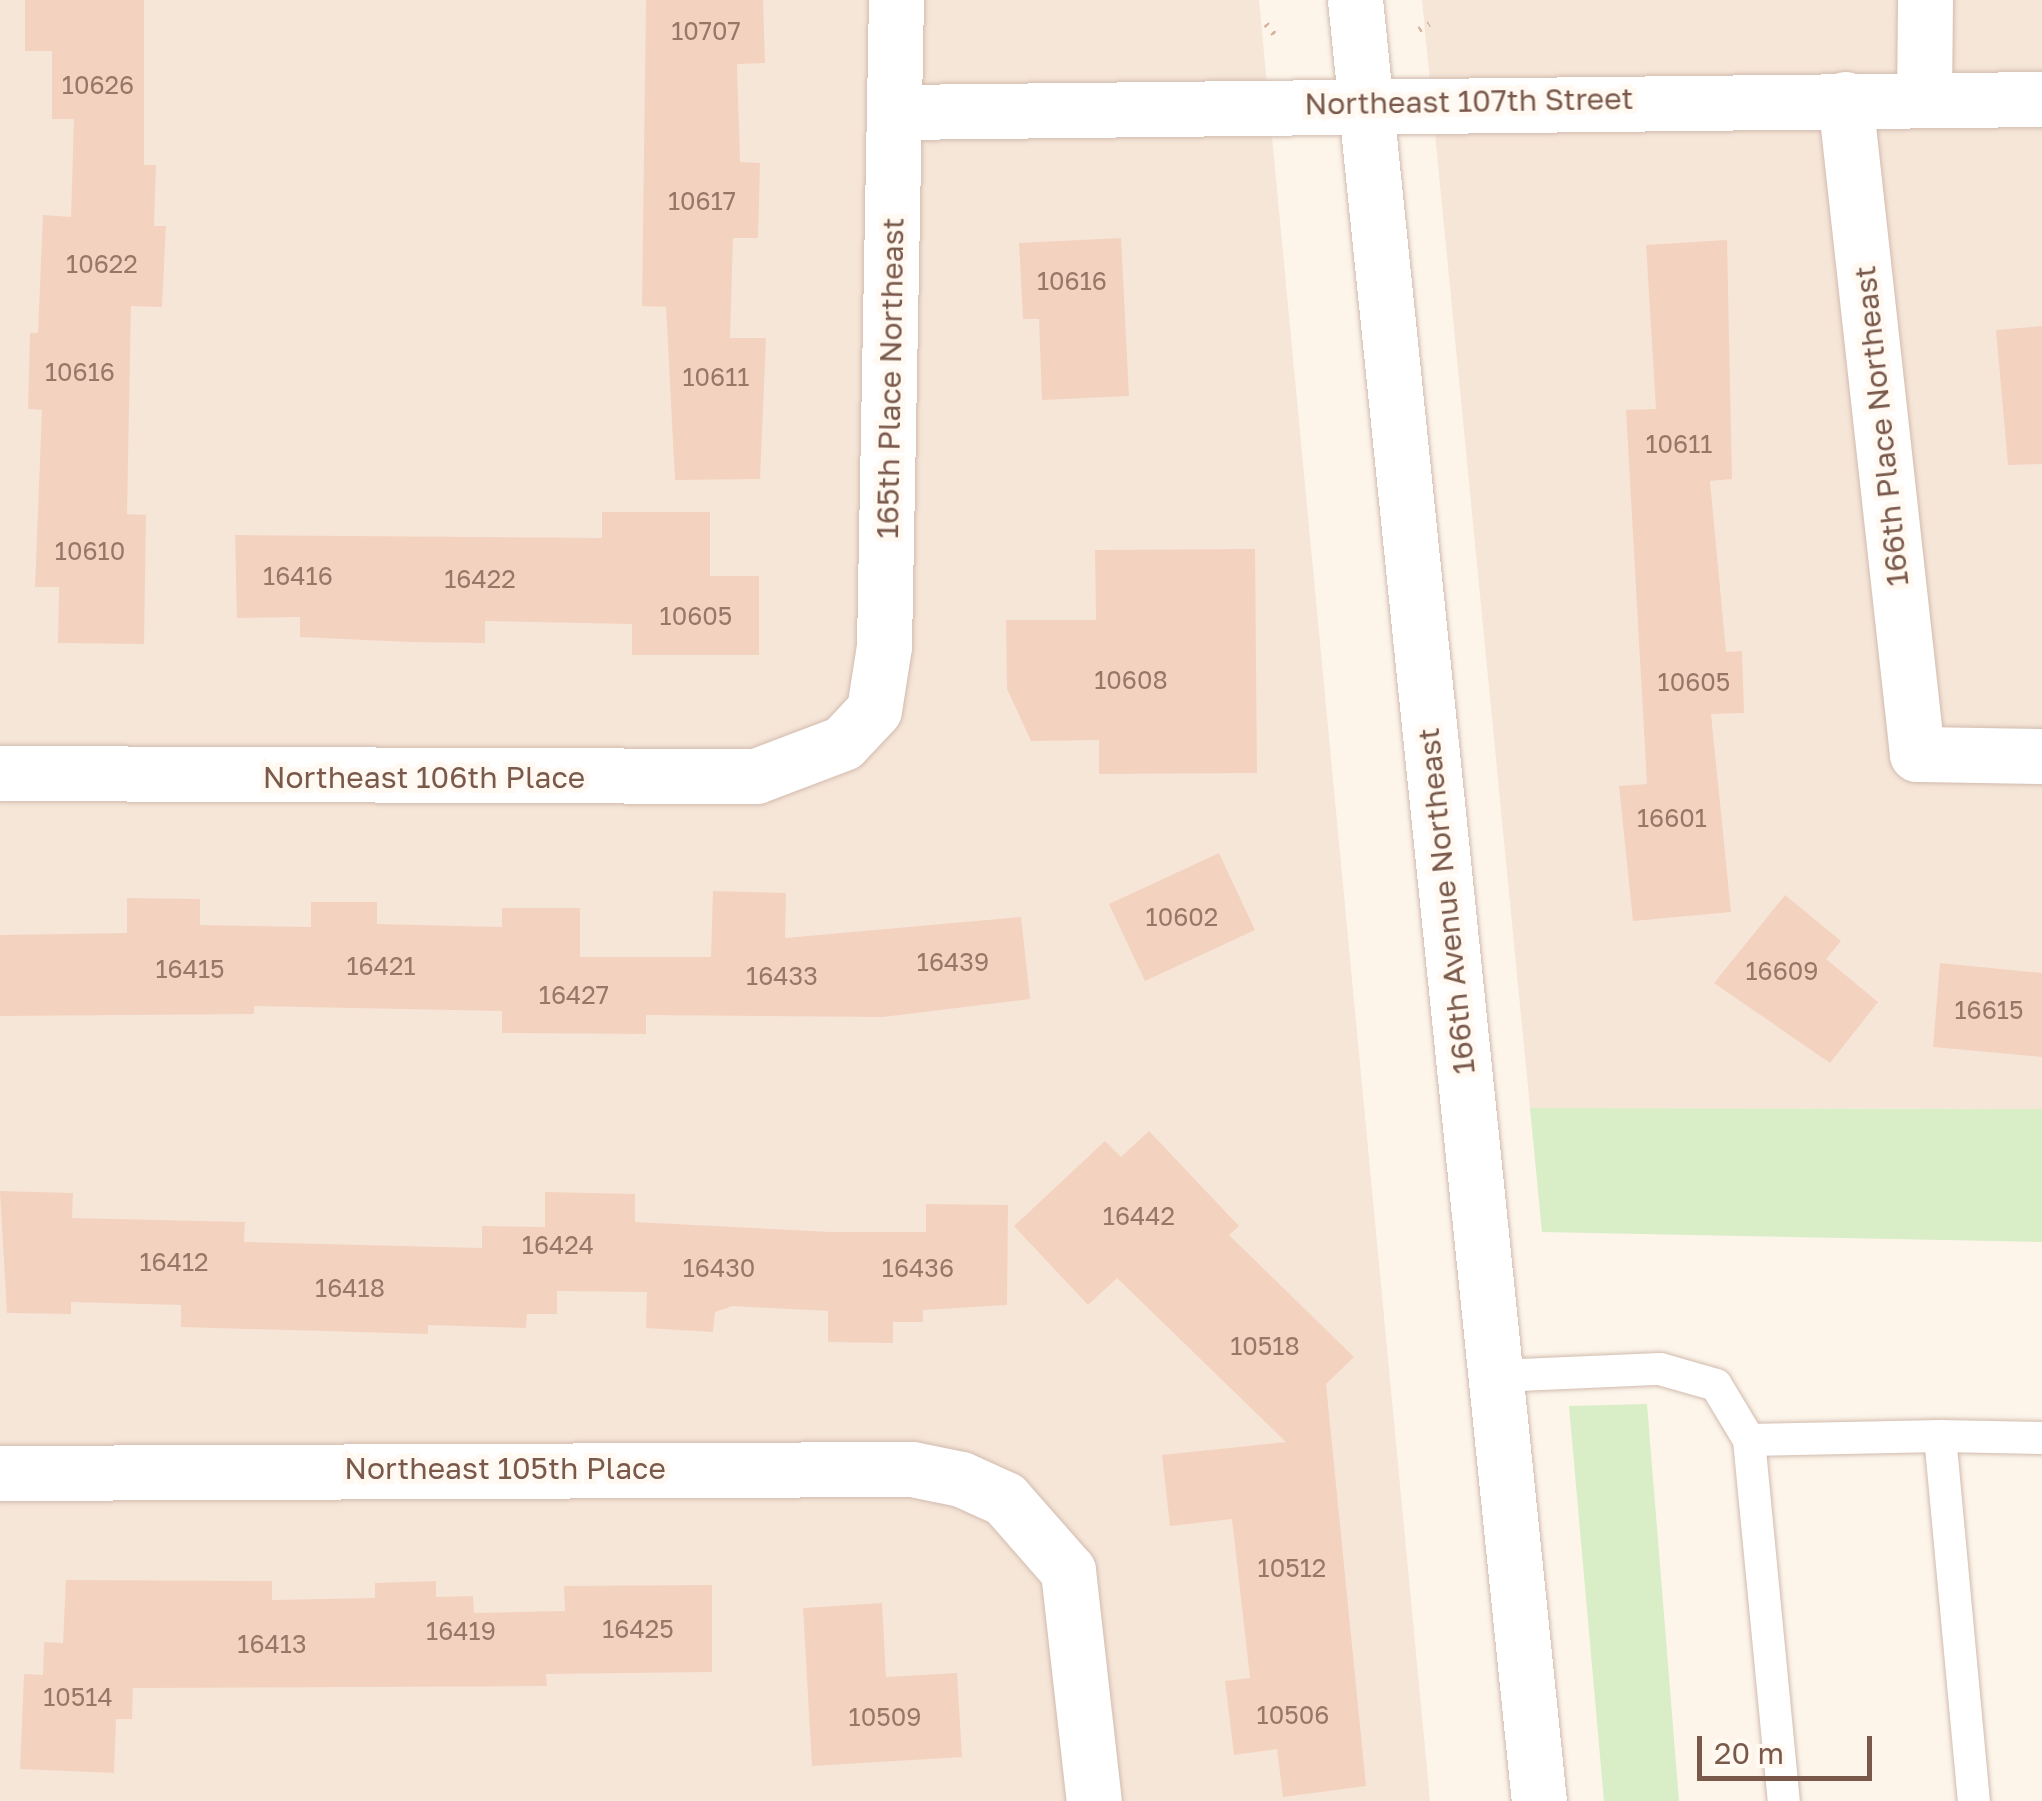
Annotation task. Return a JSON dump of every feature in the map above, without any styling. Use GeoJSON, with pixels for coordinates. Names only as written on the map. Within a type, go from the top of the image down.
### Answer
{"type":"FeatureCollection","features":[{"type":"Feature","properties":{"kind":"street","name":"165th Place Northeast"},"geometry":{"type":"LineString","coordinates":[[843,743],[874,710],[884,646],[896,0]]}},
{"type":"Feature","properties":{"kind":"street","name":"166th Avenue Northeast"},"geometry":{"type":"LineString","coordinates":[[1355,0],[1539,1801]]}},
{"type":"Feature","properties":{"kind":"street"},"geometry":{"type":"LineString","coordinates":[[1924,0],[1924,98]]}},
{"type":"Feature","properties":{"kind":"street","name":"166th Place Northeast"},"geometry":{"type":"LineString","coordinates":[[1845,99],[1917,754],[2042,756]]}},
{"type":"Feature","properties":{"kind":"street","name":"Northeast 107th Street"},"geometry":{"type":"LineString","coordinates":[[896,112],[1364,101],[2042,99]]}},
{"type":"Feature","properties":{"kind":"street","name":"Northeast 106th Place"},"geometry":{"type":"LineString","coordinates":[[0,774],[756,776],[843,743]]}},
{"type":"Feature","properties":{"kind":"street","name":"Northeast 105th Place"},"geometry":{"type":"LineString","coordinates":[[0,1473],[912,1469],[1005,1499],[1068,1572],[1094,1801]]}},
{"type":"Feature","properties":{"kind":"lane"},"geometry":{"type":"LineString","coordinates":[[1497,1376],[1660,1369],[1716,1385],[1748,1440],[1784,1801]]}},
{"type":"Feature","properties":{"kind":"lane"},"geometry":{"type":"LineString","coordinates":[[1940,1436],[1974,1801]]}},
{"type":"Feature","properties":{"kind":"lane"},"geometry":{"type":"LineString","coordinates":[[1748,1440],[2042,1438]]}},
{"type":"Feature","properties":{"kind":"path"},"geometry":{"type":"LineString","coordinates":[[1266,24],[1274,35]]}},
{"type":"Feature","properties":{"kind":"path"},"geometry":{"type":"LineString","coordinates":[[1419,30],[1429,24]]}},
{"type":"Feature","properties":{"kind":"shaded area"},"geometry":{"type":"Polygon","coordinates":[[[0,0],[1259,0],[1430,1801],[0,1801],[0,0]]]}},
{"type":"Feature","properties":{"kind":"shaded area"},"geometry":{"type":"Polygon","coordinates":[[[1422,0],[2042,0],[2042,1109],[1530,1108],[1422,0]]]}},
{"type":"Feature","properties":{"kind":"green space"},"geometry":{"type":"Polygon","coordinates":[[[1530,1108],[2042,1109],[2042,1242],[1542,1232],[1530,1108]]]}},
{"type":"Feature","properties":{"kind":"green space"},"geometry":{"type":"Polygon","coordinates":[[[1647,1404],[1679,1801],[1604,1801],[1569,1406],[1647,1404]]]}},
{"type":"Feature","properties":{"kind":"building"},"geometry":{"type":"Polygon","coordinates":[[[25,0],[144,0],[144,165],[156,165],[154,226],[166,226],[162,307],[131,306],[127,514],[146,515],[144,644],[58,643],[59,587],[35,587],[42,410],[28,409],[30,333],[38,333],[43,215],[71,217],[74,119],[52,119],[52,51],[25,51],[25,0]]]}},
{"type":"Feature","properties":{"kind":"building"},"geometry":{"type":"Polygon","coordinates":[[[646,0],[763,0],[765,63],[737,64],[740,162],[760,163],[758,238],[733,238],[730,338],[766,338],[760,479],[675,480],[666,307],[642,306],[646,0]]]}},
{"type":"Feature","properties":{"kind":"building"},"geometry":{"type":"Polygon","coordinates":[[[1121,238],[1129,396],[1042,400],[1039,319],[1023,319],[1019,243],[1121,238]]]}},
{"type":"Feature","properties":{"kind":"building"},"geometry":{"type":"Polygon","coordinates":[[[1727,240],[1732,479],[1710,481],[1726,652],[1742,651],[1744,713],[1711,714],[1731,912],[1633,921],[1619,786],[1647,784],[1626,410],[1656,409],[1646,245],[1727,240]]]}},
{"type":"Feature","properties":{"kind":"building"},"geometry":{"type":"Polygon","coordinates":[[[2042,326],[2042,464],[2008,465],[1996,330],[2042,326]]]}},
{"type":"Feature","properties":{"kind":"building"},"geometry":{"type":"Polygon","coordinates":[[[602,512],[710,512],[710,576],[759,576],[759,655],[632,655],[632,624],[485,621],[485,643],[410,642],[300,637],[300,617],[237,618],[235,535],[602,538],[602,512]]]}},
{"type":"Feature","properties":{"kind":"building"},"geometry":{"type":"Polygon","coordinates":[[[1255,549],[1257,773],[1099,774],[1099,740],[1031,741],[1007,689],[1006,620],[1096,620],[1095,550],[1255,549]]]}},
{"type":"Feature","properties":{"kind":"building"},"geometry":{"type":"Polygon","coordinates":[[[1219,853],[1255,930],[1145,981],[1109,904],[1219,853]]]}},
{"type":"Feature","properties":{"kind":"building"},"geometry":{"type":"Polygon","coordinates":[[[713,891],[786,893],[785,938],[1021,917],[1030,999],[883,1017],[646,1015],[646,1034],[502,1033],[502,1011],[254,1006],[254,1014],[0,1016],[0,935],[127,933],[127,898],[200,899],[200,925],[311,927],[311,902],[377,902],[377,924],[502,927],[502,908],[580,908],[580,957],[711,957],[713,891]]]}},
{"type":"Feature","properties":{"kind":"building"},"geometry":{"type":"Polygon","coordinates":[[[1785,895],[1841,941],[1826,959],[1878,1002],[1830,1063],[1714,983],[1785,895]]]}},
{"type":"Feature","properties":{"kind":"building"},"geometry":{"type":"Polygon","coordinates":[[[1940,963],[2042,973],[2042,1057],[1933,1047],[1940,963]]]}},
{"type":"Feature","properties":{"kind":"building"},"geometry":{"type":"Polygon","coordinates":[[[1149,1131],[1239,1226],[1229,1235],[1354,1357],[1326,1384],[1366,1786],[1283,1797],[1277,1749],[1234,1755],[1225,1681],[1250,1678],[1232,1519],[1170,1526],[1162,1455],[1286,1442],[1117,1278],[1088,1305],[1014,1226],[1105,1141],[1121,1157],[1149,1131]]]}},
{"type":"Feature","properties":{"kind":"building"},"geometry":{"type":"Polygon","coordinates":[[[0,1191],[73,1193],[72,1218],[245,1222],[244,1242],[482,1248],[482,1226],[545,1227],[545,1192],[635,1194],[635,1222],[831,1232],[926,1232],[926,1204],[1008,1205],[1007,1305],[923,1310],[923,1322],[893,1322],[893,1343],[828,1342],[828,1311],[733,1306],[715,1312],[713,1332],[646,1328],[647,1292],[557,1291],[557,1314],[527,1314],[526,1328],[428,1325],[428,1334],[181,1327],[181,1305],[71,1302],[71,1314],[7,1313],[0,1191]]]}},
{"type":"Feature","properties":{"kind":"building"},"geometry":{"type":"Polygon","coordinates":[[[66,1580],[272,1581],[272,1600],[375,1598],[375,1583],[436,1581],[436,1597],[473,1596],[474,1613],[565,1611],[564,1586],[712,1585],[712,1672],[546,1674],[547,1686],[133,1688],[132,1719],[116,1719],[114,1773],[20,1769],[24,1674],[43,1675],[44,1642],[63,1643],[66,1580]]]}},
{"type":"Feature","properties":{"kind":"building"},"geometry":{"type":"Polygon","coordinates":[[[882,1603],[886,1677],[957,1673],[962,1757],[812,1766],[803,1608],[882,1603]]]}}]}
